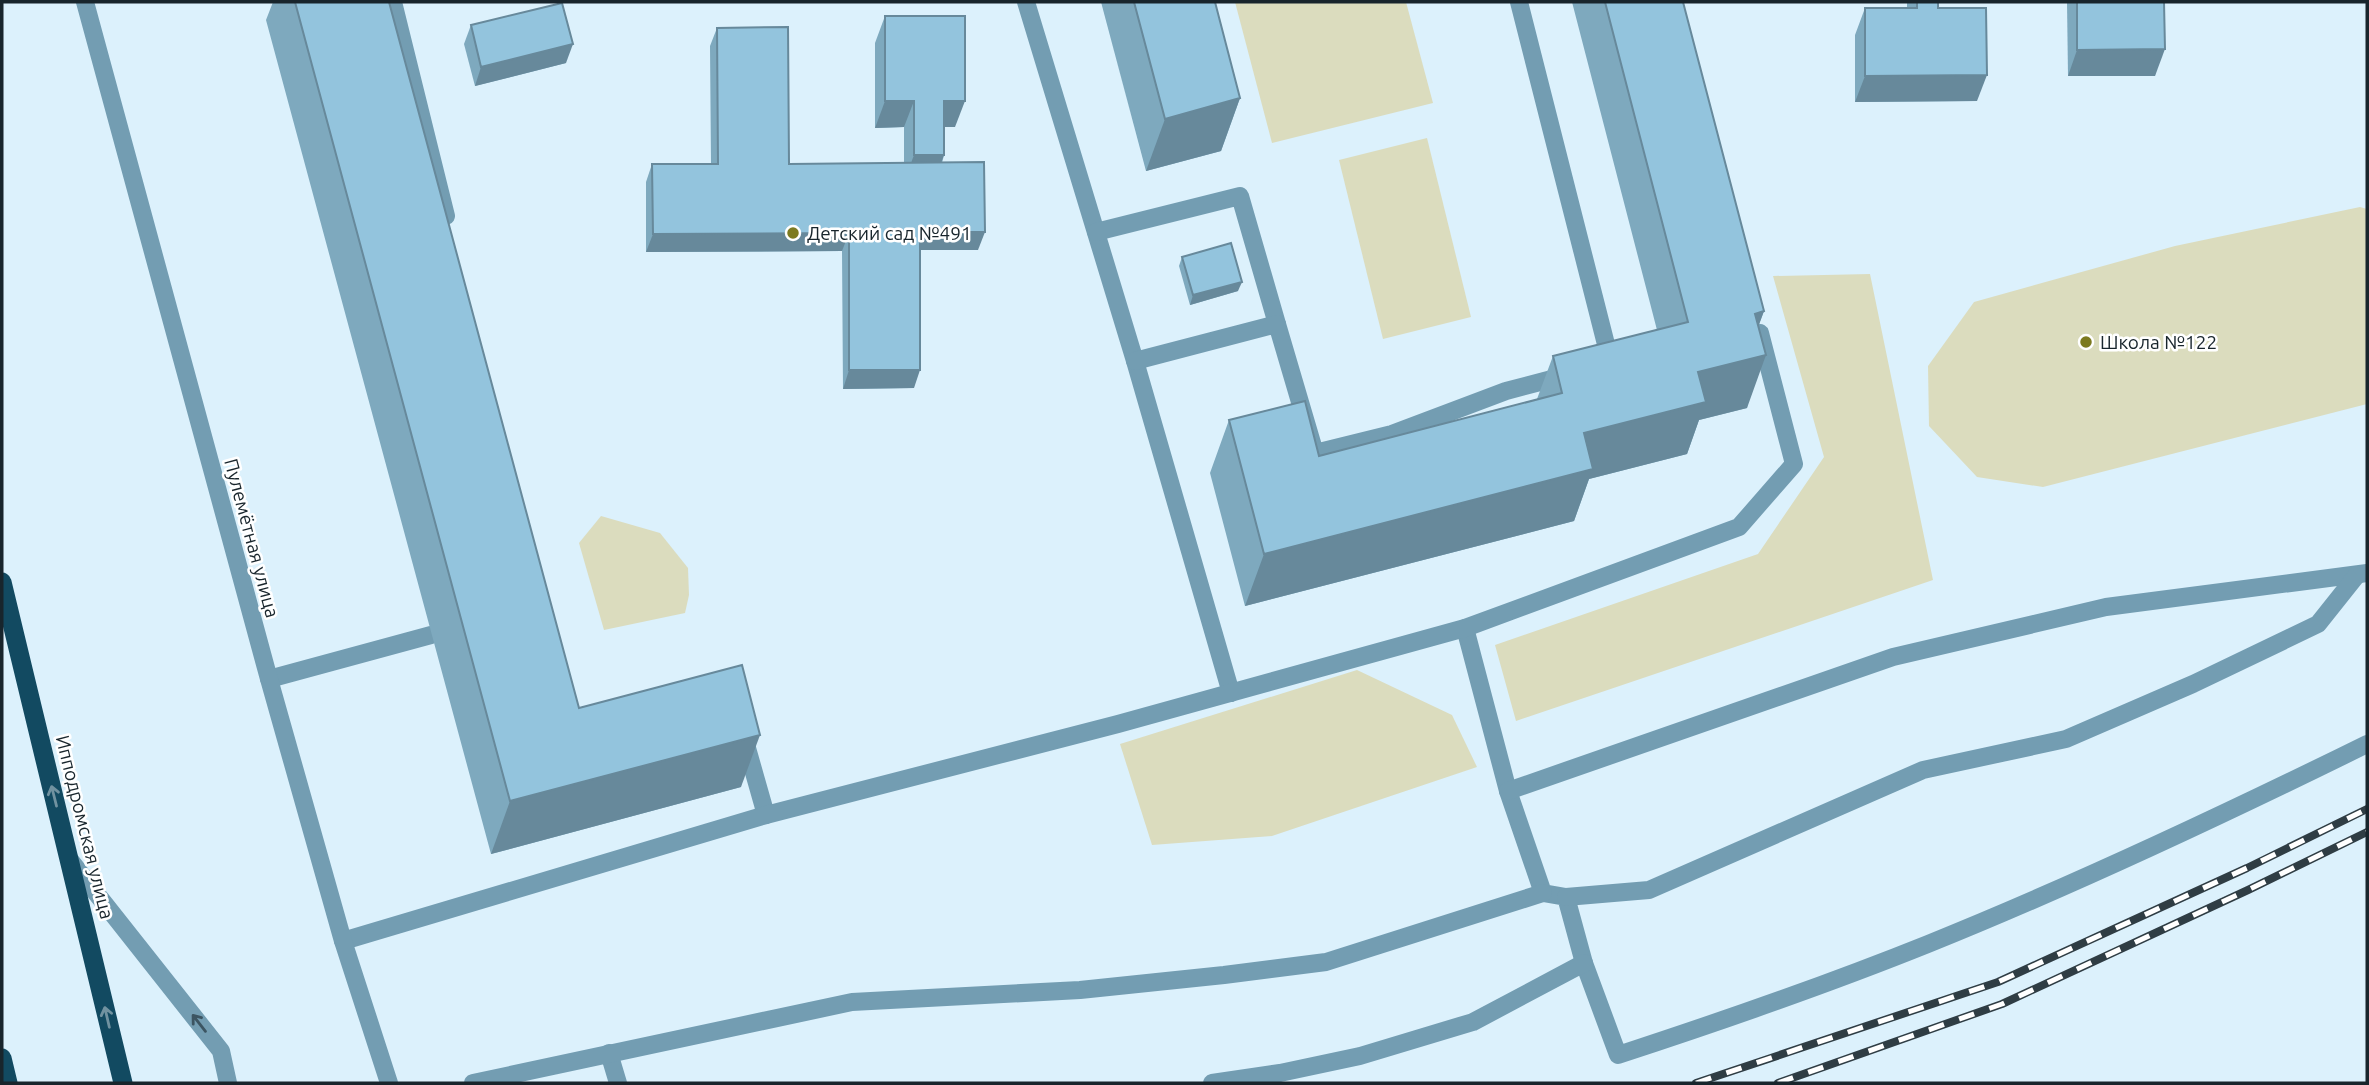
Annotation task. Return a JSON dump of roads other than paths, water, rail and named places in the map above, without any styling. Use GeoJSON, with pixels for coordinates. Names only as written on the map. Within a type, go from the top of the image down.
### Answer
{"type":"FeatureCollection","features":[{"type":"Feature","properties":{"kind":"highway","name":"Ипподромская улица"},"geometry":{"type":"LineString","coordinates":[[2,582],[123,1083]]}},
{"type":"Feature","properties":{"kind":"highway"},"geometry":{"type":"LineString","coordinates":[[2,1058],[8,1083]]}},
{"type":"Feature","properties":{"kind":"street","name":"Пулемётная улица"},"geometry":{"type":"LineString","coordinates":[[85,2],[269,679],[343,941],[388,1083]]}},
{"type":"Feature","properties":{"kind":"street"},"geometry":{"type":"LineString","coordinates":[[393,2],[450,229]]}},
{"type":"Feature","properties":{"kind":"street"},"geometry":{"type":"LineString","coordinates":[[1026,2],[1135,361],[1231,694]]}},
{"type":"Feature","properties":{"kind":"street"},"geometry":{"type":"LineString","coordinates":[[1096,232],[1240,197],[1315,453],[1392,434],[1506,391],[1612,364],[1519,2]]}},
{"type":"Feature","properties":{"kind":"street"},"geometry":{"type":"LineString","coordinates":[[343,941],[766,816],[1231,694],[1465,628],[1740,527],[1794,464],[1756,320]]}},
{"type":"Feature","properties":{"kind":"street"},"geometry":{"type":"LineString","coordinates":[[1135,361],[1277,324]]}},
{"type":"Feature","properties":{"kind":"street"},"geometry":{"type":"LineString","coordinates":[[1508,791],[1893,657],[2106,607],[2362,574]]}},
{"type":"Feature","properties":{"kind":"street"},"geometry":{"type":"LineString","coordinates":[[473,1083],[852,1002],[1080,989],[1326,962],[1543,893],[1566,897],[1649,890],[1923,770],[2066,739],[2193,684],[2318,624],[2362,574]]}},
{"type":"Feature","properties":{"kind":"street"},"geometry":{"type":"LineString","coordinates":[[1465,628],[1508,791],[1543,893]]}},
{"type":"Feature","properties":{"kind":"street"},"geometry":{"type":"LineString","coordinates":[[269,679],[431,635]]}},
{"type":"Feature","properties":{"kind":"street"},"geometry":{"type":"LineString","coordinates":[[740,723],[766,816]]}},
{"type":"Feature","properties":{"kind":"street"},"geometry":{"type":"LineString","coordinates":[[1566,897],[1584,962],[1618,1055],[1727,1019],[1927,945],[2104,870],[2367,744]]}},
{"type":"Feature","properties":{"kind":"street"},"geometry":{"type":"LineString","coordinates":[[70,860],[221,1051],[228,1083]]}},
{"type":"Feature","properties":{"kind":"street"},"geometry":{"type":"LineString","coordinates":[[1212,1083],[1280,1073],[1360,1056],[1473,1022],[1584,962]]}},
{"type":"Feature","properties":{"kind":"street"},"geometry":{"type":"LineString","coordinates":[[609,1053],[618,1083]]}},
{"type":"Feature","properties":{"kind":"railway"},"geometry":{"type":"LineString","coordinates":[[1696,1083],[1998,982],[2247,868],[2367,809]]}},
{"type":"Feature","properties":{"kind":"railway"},"geometry":{"type":"LineString","coordinates":[[1778,1083],[2002,1004],[2367,832]]}},
{"type":"Feature","properties":{"kind":"place","name":"Детский сад №491"},"geometry":{"type":"Point","coordinates":[793,233]}},
{"type":"Feature","properties":{"kind":"place","name":"Школа №122"},"geometry":{"type":"Point","coordinates":[2086,342]}}]}
